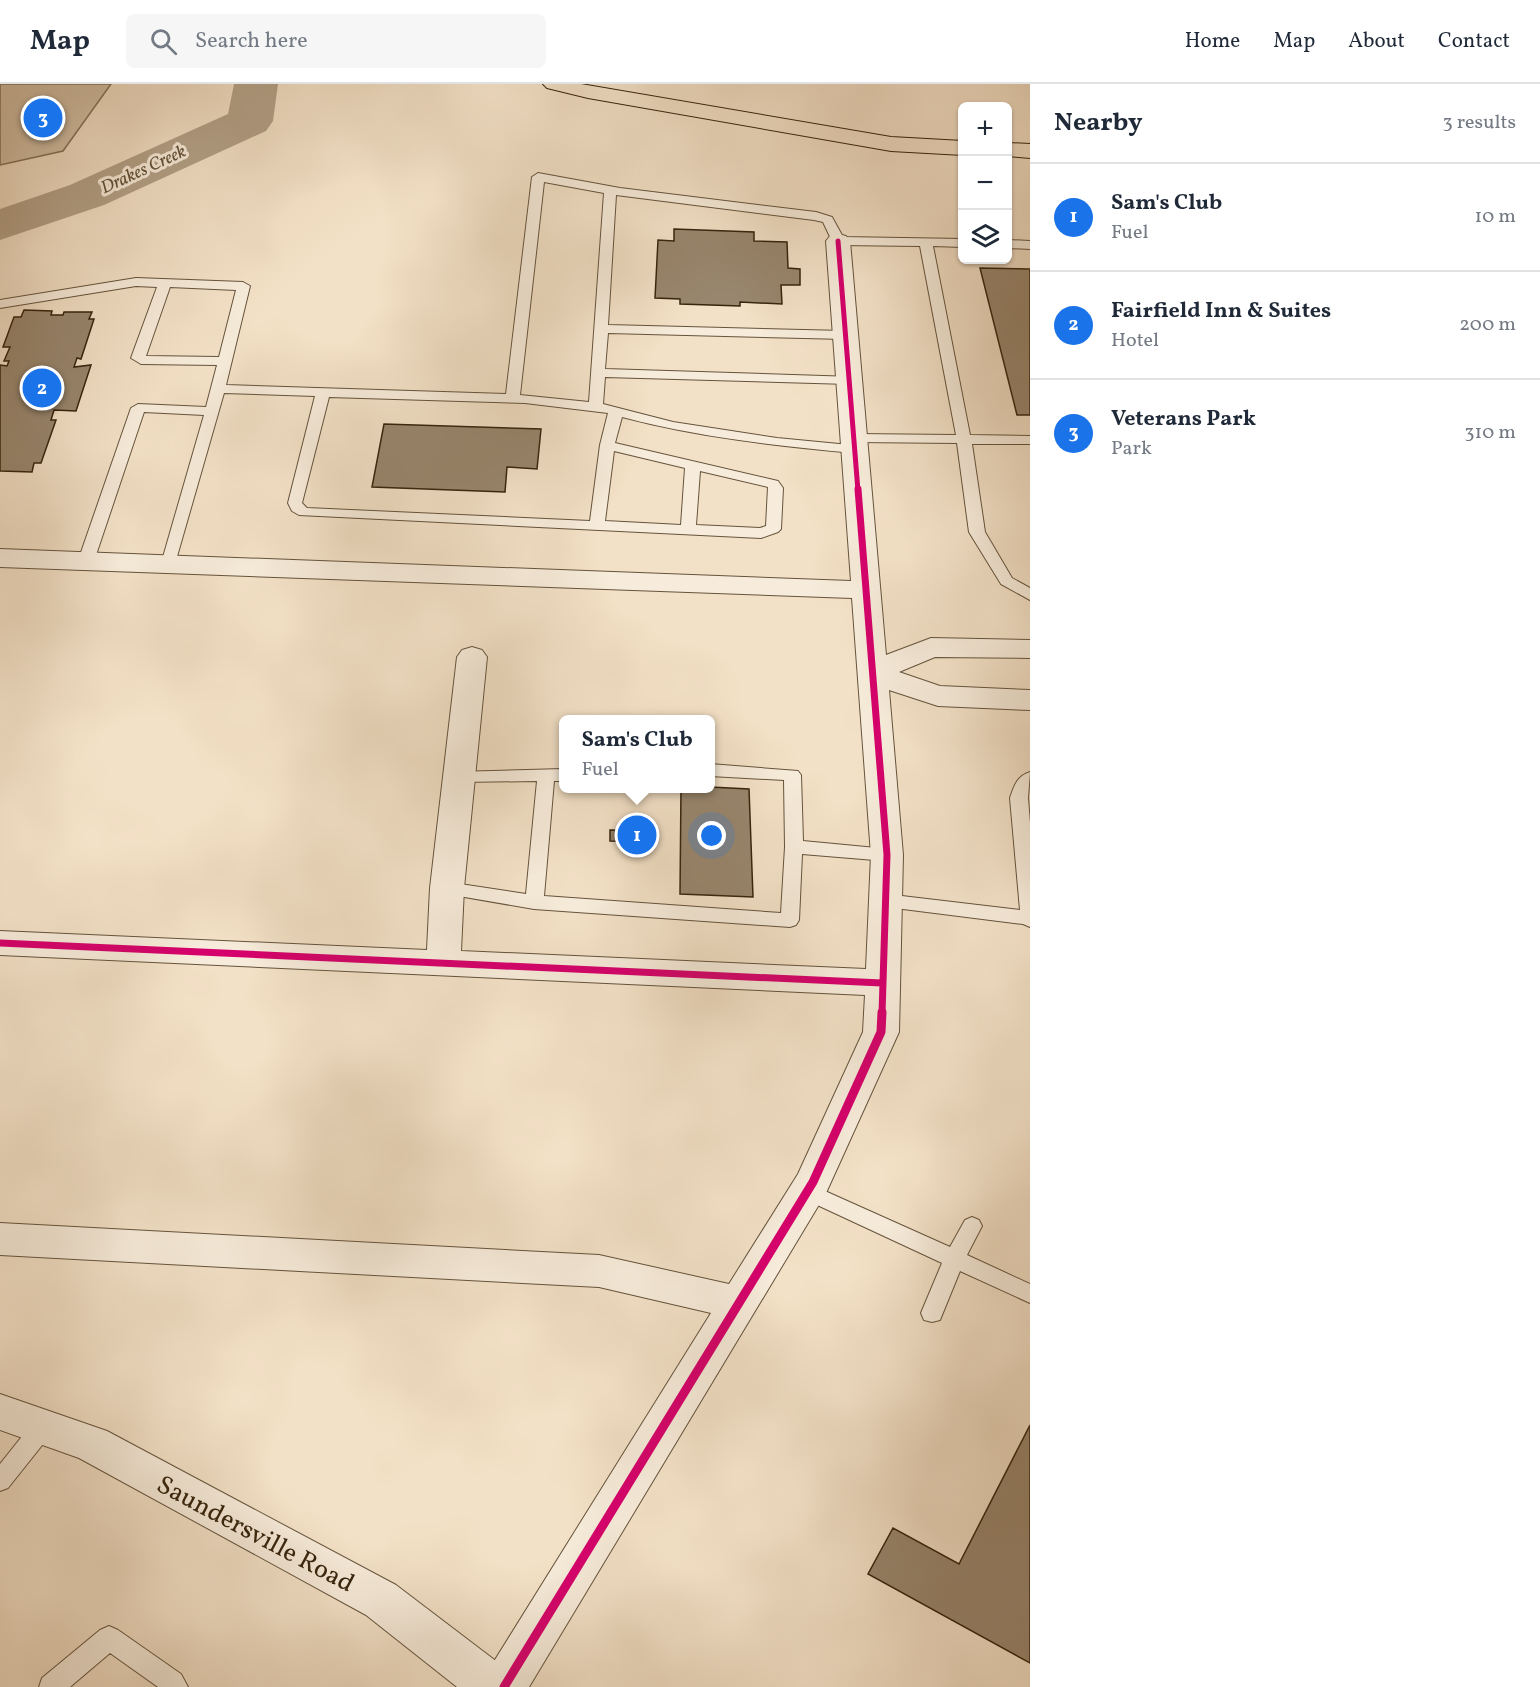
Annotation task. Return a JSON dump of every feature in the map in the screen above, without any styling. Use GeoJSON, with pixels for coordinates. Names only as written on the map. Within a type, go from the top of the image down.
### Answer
{"type":"FeatureCollection","features":[{"type":"Feature","properties":{"kind":"highway"},"geometry":{"type":"LineString","coordinates":[[554,84],[891,144],[958,148]]}},
{"type":"Feature","properties":{"kind":"highway"},"geometry":{"type":"LineString","coordinates":[[1012,150],[1030,151]]}},
{"type":"Feature","properties":{"kind":"street"},"geometry":{"type":"LineString","coordinates":[[504,1687],[807,1191],[881,1032],[887,855],[838,241]]}},
{"type":"Feature","properties":{"kind":"street"},"geometry":{"type":"LineString","coordinates":[[0,558],[866,590]]}},
{"type":"Feature","properties":{"kind":"street"},"geometry":{"type":"LineString","coordinates":[[872,673],[931,647],[1030,649]]}},
{"type":"Feature","properties":{"kind":"street"},"geometry":{"type":"LineString","coordinates":[[442,963],[447,888],[461,776],[472,657]]}},
{"type":"Feature","properties":{"kind":"street"},"geometry":{"type":"LineString","coordinates":[[872,673],[938,696],[1030,700]]}},
{"type":"Feature","properties":{"kind":"street"},"geometry":{"type":"LineString","coordinates":[[0,943],[882,983]]}},
{"type":"Feature","properties":{"kind":"street"},"geometry":{"type":"LineString","coordinates":[[0,1239],[599,1271],[739,1303]]}},
{"type":"Feature","properties":{"kind":"street","name":"Saundersville Road"},"geometry":{"type":"LineString","coordinates":[[0,1412],[92,1444],[381,1600],[493,1687]]}},
{"type":"Feature","properties":{"kind":"lane"},"geometry":{"type":"LineString","coordinates":[[513,398],[538,177],[610,190],[816,216],[828,220],[838,241],[958,243]]}},
{"type":"Feature","properties":{"kind":"lane"},"geometry":{"type":"LineString","coordinates":[[596,408],[610,190]]}},
{"type":"Feature","properties":{"kind":"lane"},"geometry":{"type":"LineString","coordinates":[[926,242],[964,439],[977,531],[1006,581],[1030,595]]}},
{"type":"Feature","properties":{"kind":"lane"},"geometry":{"type":"LineString","coordinates":[[1012,244],[1030,245]]}},
{"type":"Feature","properties":{"kind":"lane"},"geometry":{"type":"LineString","coordinates":[[0,304],[136,282],[243,286],[218,389],[169,564]]}},
{"type":"Feature","properties":{"kind":"lane"},"geometry":{"type":"LineString","coordinates":[[165,283],[138,358],[141,360],[224,361]]}},
{"type":"Feature","properties":{"kind":"lane"},"geometry":{"type":"LineString","coordinates":[[601,329],[845,335]]}},
{"type":"Feature","properties":{"kind":"lane"},"geometry":{"type":"LineString","coordinates":[[598,373],[849,380]]}},
{"type":"Feature","properties":{"kind":"lane"},"geometry":{"type":"LineString","coordinates":[[218,389],[513,398],[616,411],[672,426],[777,442],[1030,440]]}},
{"type":"Feature","properties":{"kind":"lane"},"geometry":{"type":"LineString","coordinates":[[323,393],[295,503],[297,508],[304,512],[761,534],[773,529],[776,488],[773,484],[607,445]]}},
{"type":"Feature","properties":{"kind":"lane"},"geometry":{"type":"LineString","coordinates":[[87,561],[138,408],[211,411]]}},
{"type":"Feature","properties":{"kind":"lane"},"geometry":{"type":"LineString","coordinates":[[597,526],[607,445],[616,411]]}},
{"type":"Feature","properties":{"kind":"lane"},"geometry":{"type":"LineString","coordinates":[[688,530],[693,465]]}},
{"type":"Feature","properties":{"kind":"lane"},"geometry":{"type":"LineString","coordinates":[[447,888],[534,902],[790,920],[794,847],[792,775],[715,770]]}},
{"type":"Feature","properties":{"kind":"lane"},"geometry":{"type":"LineString","coordinates":[[461,776],[555,776],[534,902]]}},
{"type":"Feature","properties":{"kind":"lane"},"geometry":{"type":"LineString","coordinates":[[885,901],[1030,910],[1019,798],[1023,785],[1030,778]]}},
{"type":"Feature","properties":{"kind":"lane"},"geometry":{"type":"LineString","coordinates":[[794,847],[887,855]]}},
{"type":"Feature","properties":{"kind":"lane"},"geometry":{"type":"LineString","coordinates":[[807,1191],[1030,1294]]}},
{"type":"Feature","properties":{"kind":"lane"},"geometry":{"type":"LineString","coordinates":[[932,1313],[954,1259],[972,1226]]}},
{"type":"Feature","properties":{"kind":"lane"},"geometry":{"type":"LineString","coordinates":[[0,1481],[43,1427]]}},
{"type":"Feature","properties":{"kind":"lane"},"geometry":{"type":"LineString","coordinates":[[51,1687],[109,1638],[176,1687]]}},
{"type":"Feature","properties":{"kind":"shaded area"},"geometry":{"type":"Polygon","coordinates":[[[0,84],[111,84],[63,151],[0,165],[0,84]]]}},
{"type":"Feature","properties":{"kind":"building"},"geometry":{"type":"Polygon","coordinates":[[[674,229],[754,232],[754,241],[787,242],[788,268],[800,269],[800,285],[781,285],[782,304],[740,302],[740,306],[680,304],[680,299],[655,298],[658,240],[674,241],[674,229]]]}},
{"type":"Feature","properties":{"kind":"building"},"geometry":{"type":"Polygon","coordinates":[[[980,268],[1030,269],[1030,415],[1017,415],[980,268]]]}},
{"type":"Feature","properties":{"kind":"building"},"geometry":{"type":"Polygon","coordinates":[[[24,310],[52,311],[51,315],[63,315],[64,312],[92,312],[89,319],[94,319],[81,359],[77,358],[74,367],[91,365],[76,411],[54,410],[51,420],[56,420],[41,463],[34,463],[32,472],[0,471],[0,365],[7,366],[9,361],[4,361],[10,347],[3,347],[14,317],[21,317],[24,310]]]}},
{"type":"Feature","properties":{"kind":"building"},"geometry":{"type":"Polygon","coordinates":[[[384,424],[541,429],[537,469],[507,467],[505,492],[372,487],[384,424]]]}},
{"type":"Feature","properties":{"kind":"building"},"geometry":{"type":"Polygon","coordinates":[[[715,787],[749,789],[753,897],[680,894],[681,793],[715,793],[715,787]]]}},
{"type":"Feature","properties":{"kind":"building"},"geometry":{"type":"Polygon","coordinates":[[[610,830],[654,831],[654,842],[610,841],[610,830]]]}},
{"type":"Feature","properties":{"kind":"building"},"geometry":{"type":"Polygon","coordinates":[[[1030,1425],[1030,1663],[868,1574],[893,1528],[959,1564],[1030,1425]]]}},
{"type":"Feature","properties":{"kind":"waterway","name":"Drakes Creek"},"geometry":{"type":"LineString","coordinates":[[0,225],[87,195],[250,121],[256,84]]}},
{"type":"Feature","properties":{"kind":"cycle path"},"geometry":{"type":"LineString","coordinates":[[504,1687],[813,1182],[881,1032],[887,855],[838,241]]}},
{"type":"Feature","properties":{"kind":"cycle path"},"geometry":{"type":"LineString","coordinates":[[0,943],[882,983]]}},
{"type":"Feature","properties":{"kind":"place","name":"Veterans Park"},"geometry":{"type":"Point","coordinates":[43,118]}},
{"type":"Feature","properties":{"kind":"place","name":"Fairfield Inn & Suites"},"geometry":{"type":"Point","coordinates":[42,388]}},
{"type":"Feature","properties":{"kind":"place","name":"Sam's Club"},"geometry":{"type":"Point","coordinates":[637,835]}}]}
